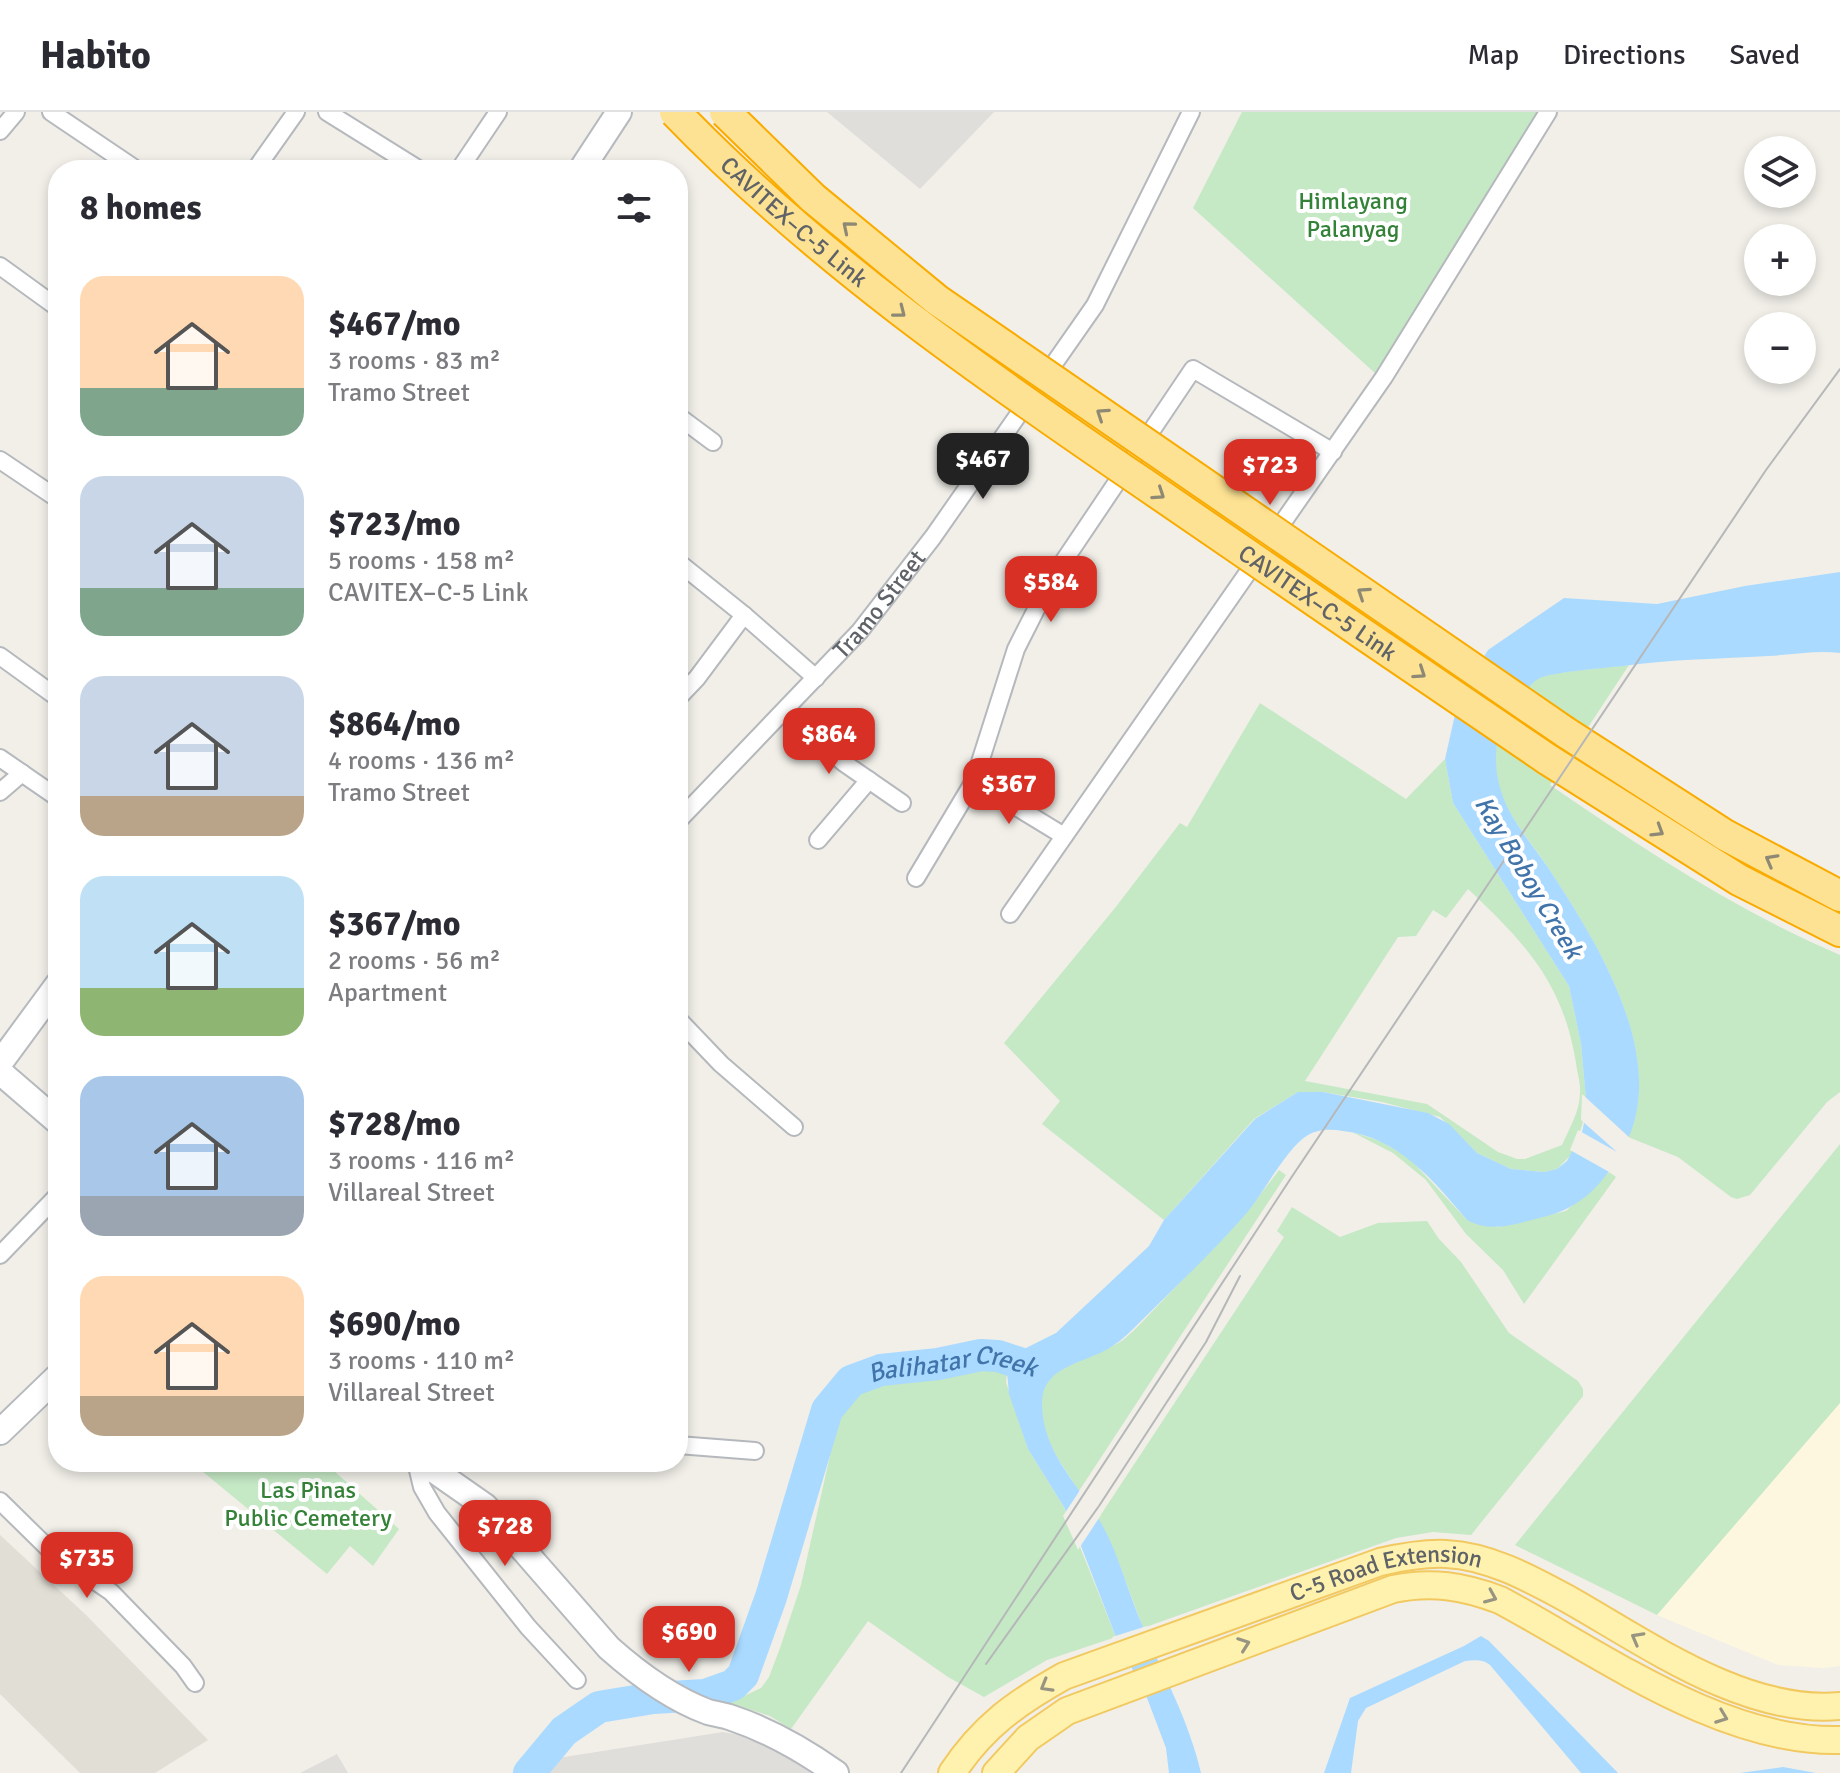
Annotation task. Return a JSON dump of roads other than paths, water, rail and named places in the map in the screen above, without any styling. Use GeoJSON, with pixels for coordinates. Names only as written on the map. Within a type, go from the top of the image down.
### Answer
{"type":"FeatureCollection","features":[{"type":"Feature","properties":{"kind":"highway","name":"CAVITEX–C-5 Link"},"geometry":{"type":"LineString","coordinates":[[675,112],[728,165],[827,253],[980,371],[1592,789],[1739,880],[1840,931]]}},
{"type":"Feature","properties":{"kind":"highway","name":"CAVITEX–C-5 Link"},"geometry":{"type":"LineString","coordinates":[[725,112],[813,198],[896,268],[962,318],[1610,762],[1725,835],[1840,896]]}},
{"type":"Feature","properties":{"kind":"main road","name":"C-5 Road Extension"},"geometry":{"type":"LineString","coordinates":[[952,1773],[979,1736],[1018,1702],[1064,1676],[1380,1562],[1417,1555],[1448,1554],[1477,1559],[1513,1571],[1744,1693],[1799,1706],[1840,1706]]}},
{"type":"Feature","properties":{"kind":"main road","name":"C-5 Road Extension"},"geometry":{"type":"LineString","coordinates":[[996,1773],[1028,1738],[1067,1711],[1393,1589],[1419,1584],[1473,1590],[1500,1600],[1665,1690],[1732,1721],[1794,1737],[1840,1740]]}},
{"type":"Feature","properties":{"kind":"street"},"geometry":{"type":"LineString","coordinates":[[0,131],[16,112]]}},
{"type":"Feature","properties":{"kind":"street"},"geometry":{"type":"LineString","coordinates":[[51,112],[122,160]]}},
{"type":"Feature","properties":{"kind":"street"},"geometry":{"type":"LineString","coordinates":[[262,160],[296,112]]}},
{"type":"Feature","properties":{"kind":"street"},"geometry":{"type":"LineString","coordinates":[[327,112],[404,160]]}},
{"type":"Feature","properties":{"kind":"street"},"geometry":{"type":"LineString","coordinates":[[466,160],[498,112]]}},
{"type":"Feature","properties":{"kind":"street","name":"Tramo Street"},"geometry":{"type":"LineString","coordinates":[[688,811],[860,631],[933,537],[1095,305],[1191,112]]}},
{"type":"Feature","properties":{"kind":"street"},"geometry":{"type":"LineString","coordinates":[[1010,914],[1384,377],[1548,112]]}},
{"type":"Feature","properties":{"kind":"street"},"geometry":{"type":"LineString","coordinates":[[586,160],[609,116]]}},
{"type":"Feature","properties":{"kind":"street"},"geometry":{"type":"LineString","coordinates":[[0,266],[48,301]]}},
{"type":"Feature","properties":{"kind":"street"},"geometry":{"type":"LineString","coordinates":[[916,878],[974,781],[1016,649],[1051,580],[1193,369],[1333,452]]}},
{"type":"Feature","properties":{"kind":"street"},"geometry":{"type":"LineString","coordinates":[[688,423],[713,442]]}},
{"type":"Feature","properties":{"kind":"street"},"geometry":{"type":"LineString","coordinates":[[0,460],[48,492]]}},
{"type":"Feature","properties":{"kind":"street"},"geometry":{"type":"LineString","coordinates":[[688,570],[816,678]]}},
{"type":"Feature","properties":{"kind":"street"},"geometry":{"type":"LineString","coordinates":[[688,687],[744,615]]}},
{"type":"Feature","properties":{"kind":"street"},"geometry":{"type":"LineString","coordinates":[[0,656],[48,685]]}},
{"type":"Feature","properties":{"kind":"street"},"geometry":{"type":"LineString","coordinates":[[785,711],[844,763],[902,803]]}},
{"type":"Feature","properties":{"kind":"street"},"geometry":{"type":"LineString","coordinates":[[0,758],[48,791]]}},
{"type":"Feature","properties":{"kind":"street"},"geometry":{"type":"LineString","coordinates":[[0,792],[22,773]]}},
{"type":"Feature","properties":{"kind":"street"},"geometry":{"type":"LineString","coordinates":[[818,840],[869,780]]}},
{"type":"Feature","properties":{"kind":"street"},"geometry":{"type":"LineString","coordinates":[[974,781],[1064,836]]}},
{"type":"Feature","properties":{"kind":"street"},"geometry":{"type":"LineString","coordinates":[[0,1063],[48,998]]}},
{"type":"Feature","properties":{"kind":"street"},"geometry":{"type":"LineString","coordinates":[[688,1029],[721,1064],[794,1127]]}},
{"type":"Feature","properties":{"kind":"street"},"geometry":{"type":"LineString","coordinates":[[0,1072],[48,1113]]}},
{"type":"Feature","properties":{"kind":"street"},"geometry":{"type":"LineString","coordinates":[[0,1255],[48,1205]]}},
{"type":"Feature","properties":{"kind":"street"},"geometry":{"type":"LineString","coordinates":[[0,1432],[48,1386]]}},
{"type":"Feature","properties":{"kind":"street"},"geometry":{"type":"LineString","coordinates":[[688,1446],[755,1451]]}},
{"type":"Feature","properties":{"kind":"street"},"geometry":{"type":"LineString","coordinates":[[419,1472],[425,1494],[443,1521],[519,1615],[577,1680]]}},
{"type":"Feature","properties":{"kind":"street"},"geometry":{"type":"LineString","coordinates":[[436,1472],[485,1506],[609,1648],[647,1679],[706,1711],[733,1718],[810,1754],[836,1773]]}},
{"type":"Feature","properties":{"kind":"street"},"geometry":{"type":"LineString","coordinates":[[0,1501],[51,1551],[111,1592],[183,1666],[195,1683]]}},
{"type":"Feature","properties":{"kind":"water","name":"Kay Boboy Creek"},"geometry":{"type":"Polygon","coordinates":[[[1840,572],[1840,653],[1659,662],[1547,676],[1534,682],[1516,701],[1502,725],[1496,766],[1506,803],[1586,928],[1622,1002],[1634,1040],[1639,1078],[1636,1114],[1623,1149],[1599,1184],[1580,1201],[1557,1213],[1515,1224],[1486,1226],[1467,1220],[1413,1163],[1381,1142],[1338,1130],[1312,1133],[1291,1150],[1231,1230],[1127,1334],[1106,1350],[1064,1369],[1048,1382],[1042,1404],[1048,1437],[1062,1466],[1107,1534],[1143,1627],[1183,1717],[1201,1773],[1169,1773],[1166,1748],[1147,1698],[1116,1637],[1081,1546],[1064,1507],[1028,1449],[1009,1394],[1007,1372],[1022,1350],[1056,1333],[1149,1246],[1164,1220],[1255,1119],[1298,1092],[1323,1092],[1428,1113],[1449,1124],[1477,1153],[1511,1169],[1544,1172],[1557,1169],[1567,1161],[1582,1132],[1587,1110],[1581,1044],[1569,986],[1453,803],[1445,759],[1459,697],[1488,650],[1564,598],[1657,604],[1745,586],[1840,572]]]}},
{"type":"Feature","properties":{"kind":"water"},"geometry":{"type":"Polygon","coordinates":[[[1481,1636],[1618,1773],[1581,1773],[1490,1665],[1475,1660],[1465,1661],[1366,1708],[1358,1721],[1351,1773],[1324,1773],[1350,1698],[1481,1636]]]}},
{"type":"Feature","properties":{"kind":"water"},"geometry":{"type":"Polygon","coordinates":[[[1783,1767],[1816,1773],[1740,1773],[1783,1767]]]}},
{"type":"Feature","properties":{"kind":"waterway","name":"Balihatar Creek"},"geometry":{"type":"LineString","coordinates":[[529,1773],[564,1731],[599,1707],[653,1698],[705,1695],[733,1685],[743,1675],[771,1597],[827,1410],[851,1381],[881,1370],[938,1364],[981,1355],[998,1356],[1035,1368]]}},
{"type":"Feature","properties":{"kind":"tram line"},"geometry":{"type":"LineString","coordinates":[[901,1773],[1291,1178],[1766,470],[1840,369]]}},
{"type":"Feature","properties":{"kind":"tram line"},"geometry":{"type":"LineString","coordinates":[[986,1664],[1099,1506],[1206,1342],[1240,1276]]}},
{"type":"Feature","properties":{"kind":"park label","name":"Himlayang Palanyag"},"geometry":{"type":"Point","coordinates":[1353,215]}},
{"type":"Feature","properties":{"kind":"park label","name":"Las Pinas Public Cemetery"},"geometry":{"type":"Point","coordinates":[308,1504]}}]}
